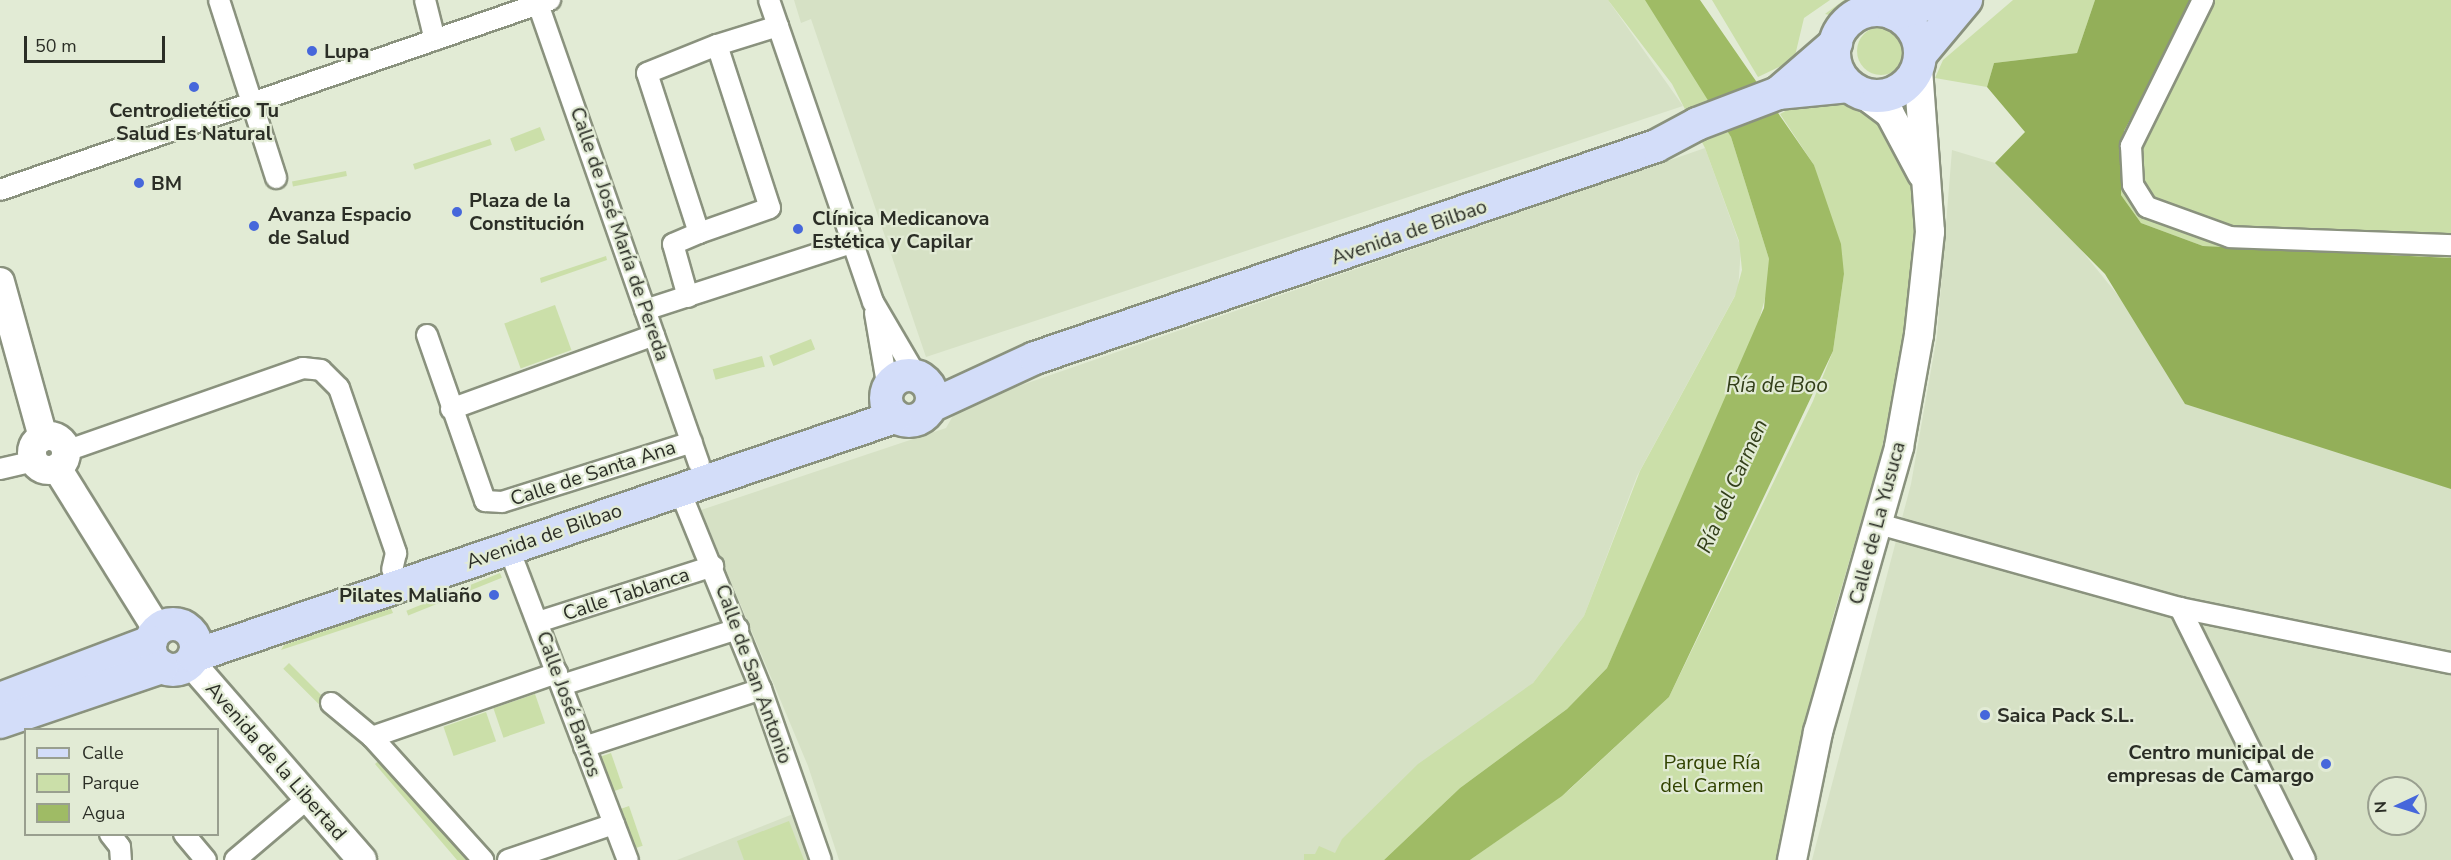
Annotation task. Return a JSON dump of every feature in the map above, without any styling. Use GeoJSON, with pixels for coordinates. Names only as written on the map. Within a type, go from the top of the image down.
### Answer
{"type":"FeatureCollection","features":[{"type":"Feature","properties":{"kind":"main road"},"geometry":{"type":"LineString","coordinates":[[1941,0],[1894,14],[1876,10],[1855,16],[1836,43],[1836,65],[1857,90],[1899,91],[1966,0]]}},
{"type":"Feature","properties":{"kind":"main road"},"geometry":{"type":"LineString","coordinates":[[1894,14],[1914,32],[1919,62]]}},
{"type":"Feature","properties":{"kind":"main road","name":"Avenida de Bilbao"},"geometry":{"type":"LineString","coordinates":[[1778,93],[1836,43]]}},
{"type":"Feature","properties":{"kind":"main road","name":"Calle de La Yusuca"},"geometry":{"type":"LineString","coordinates":[[1792,860],[1815,743],[1879,524],[1919,334],[1930,232],[1925,181],[1926,141],[1919,62]]}},
{"type":"Feature","properties":{"kind":"main road","name":"Calle de La Yusuca"},"geometry":{"type":"LineString","coordinates":[[1857,90],[1890,114],[1925,181]]}},
{"type":"Feature","properties":{"kind":"main road","name":"Avenida de Bilbao"},"geometry":{"type":"LineString","coordinates":[[923,387],[1035,358],[1656,146],[1690,127],[1778,93],[1857,90]]}},
{"type":"Feature","properties":{"kind":"main road","name":"Avenida de la Libertad"},"geometry":{"type":"LineString","coordinates":[[0,282],[50,454],[174,648],[362,860]]}},
{"type":"Feature","properties":{"kind":"main road"},"geometry":{"type":"LineString","coordinates":[[897,379],[923,387],[915,421],[890,401],[897,379]]}},
{"type":"Feature","properties":{"kind":"main road","name":"Avenida de Bilbao"},"geometry":{"type":"LineString","coordinates":[[10,718],[174,648],[392,570],[696,453],[890,401]]}},
{"type":"Feature","properties":{"kind":"main road","name":"Avenida de Bilbao"},"geometry":{"type":"LineString","coordinates":[[174,648],[508,549],[680,491],[890,401]]}},
{"type":"Feature","properties":{"kind":"street"},"geometry":{"type":"LineString","coordinates":[[219,0],[276,178]]}},
{"type":"Feature","properties":{"kind":"street"},"geometry":{"type":"LineString","coordinates":[[425,0],[435,40]]}},
{"type":"Feature","properties":{"kind":"street"},"geometry":{"type":"LineString","coordinates":[[769,0],[873,302],[923,387]]}},
{"type":"Feature","properties":{"kind":"street"},"geometry":{"type":"LineString","coordinates":[[2203,0],[2131,146],[2133,185],[2147,207],[2230,237],[2451,244]]}},
{"type":"Feature","properties":{"kind":"street"},"geometry":{"type":"LineString","coordinates":[[0,190],[544,2]]}},
{"type":"Feature","properties":{"kind":"street","name":"Calle de José María de Pereda"},"geometry":{"type":"LineString","coordinates":[[544,2],[645,310],[696,453]]}},
{"type":"Feature","properties":{"kind":"street"},"geometry":{"type":"LineString","coordinates":[[699,233],[646,73],[717,45],[778,26]]}},
{"type":"Feature","properties":{"kind":"street"},"geometry":{"type":"LineString","coordinates":[[688,297],[673,244],[770,208],[717,45]]}},
{"type":"Feature","properties":{"kind":"street"},"geometry":{"type":"LineString","coordinates":[[645,310],[851,243]]}},
{"type":"Feature","properties":{"kind":"street"},"geometry":{"type":"LineString","coordinates":[[873,302],[890,401]]}},
{"type":"Feature","properties":{"kind":"street","name":"Calle de Santa Ana"},"geometry":{"type":"LineString","coordinates":[[427,334],[479,493],[490,503],[696,453]]}},
{"type":"Feature","properties":{"kind":"street"},"geometry":{"type":"LineString","coordinates":[[451,409],[654,335]]}},
{"type":"Feature","properties":{"kind":"street"},"geometry":{"type":"LineString","coordinates":[[0,469],[303,369],[327,373],[339,388],[396,553],[392,570]]}},
{"type":"Feature","properties":{"kind":"street","name":"Calle de San Antonio"},"geometry":{"type":"LineString","coordinates":[[680,491],[713,566],[761,689],[821,860]]}},
{"type":"Feature","properties":{"kind":"street"},"geometry":{"type":"LineString","coordinates":[[1879,524],[2180,608],[2451,663]]}},
{"type":"Feature","properties":{"kind":"street","name":"Calle José Barros"},"geometry":{"type":"LineString","coordinates":[[508,549],[628,860]]}},
{"type":"Feature","properties":{"kind":"street","name":"Calle Tablanca"},"geometry":{"type":"LineString","coordinates":[[538,622],[713,566]]}},
{"type":"Feature","properties":{"kind":"street"},"geometry":{"type":"LineString","coordinates":[[2180,608],[2305,860]]}},
{"type":"Feature","properties":{"kind":"street"},"geometry":{"type":"LineString","coordinates":[[372,737],[559,679],[738,629]]}},
{"type":"Feature","properties":{"kind":"street"},"geometry":{"type":"LineString","coordinates":[[584,747],[761,689]]}},
{"type":"Feature","properties":{"kind":"street"},"geometry":{"type":"LineString","coordinates":[[331,703],[372,737],[483,860]]}},
{"type":"Feature","properties":{"kind":"street"},"geometry":{"type":"LineString","coordinates":[[235,860],[308,798]]}},
{"type":"Feature","properties":{"kind":"street"},"geometry":{"type":"LineString","coordinates":[[508,860],[614,824]]}},
{"type":"Feature","properties":{"kind":"street"},"geometry":{"type":"LineString","coordinates":[[112,836],[120,847],[121,860]]}},
{"type":"Feature","properties":{"kind":"street"},"geometry":{"type":"LineString","coordinates":[[186,836],[206,860]]}},
{"type":"Feature","properties":{"kind":"shaded area"},"geometry":{"type":"Polygon","coordinates":[[[794,0],[1608,0],[1683,106],[926,357],[811,19],[801,23],[794,0]]]}},
{"type":"Feature","properties":{"kind":"shaded area"},"geometry":{"type":"Polygon","coordinates":[[[2095,0],[2196,0],[2124,131],[2121,195],[2141,223],[2203,246],[2451,258],[2451,489],[2185,404],[2105,274],[1995,163],[2025,132],[1987,87],[1994,63],[2077,53],[2095,0]]]}},
{"type":"Feature","properties":{"kind":"shaded area"},"geometry":{"type":"Polygon","coordinates":[[[1705,148],[1741,248],[1738,290],[1637,476],[1584,616],[1533,683],[1335,854],[1304,854],[1304,860],[839,860],[808,766],[701,510],[946,428],[958,407],[1705,148]]]}},
{"type":"Feature","properties":{"kind":"shaded area"},"geometry":{"type":"Polygon","coordinates":[[[1952,150],[1995,163],[2061,225],[2129,309],[2451,489],[2451,860],[1812,860],[1911,484],[1937,336],[1952,150]]]}},
{"type":"Feature","properties":{"kind":"shaded area"},"geometry":{"type":"Polygon","coordinates":[[[793,814],[810,860],[677,860],[793,814]]]}},
{"type":"Feature","properties":{"kind":"green space"},"geometry":{"type":"Polygon","coordinates":[[[1608,0],[1650,0],[1685,47],[1731,137],[1769,259],[1770,280],[1755,335],[1607,668],[1567,709],[1460,788],[1384,860],[1304,860],[1304,854],[1315,854],[1319,846],[1335,853],[1342,839],[1418,764],[1533,683],[1584,616],[1640,471],[1735,296],[1742,270],[1739,241],[1705,148],[1672,84],[1608,0]]]}},
{"type":"Feature","properties":{"kind":"green space"},"geometry":{"type":"Polygon","coordinates":[[[1712,0],[1830,0],[1804,18],[1794,60],[1758,77],[1712,0]]]}},
{"type":"Feature","properties":{"kind":"green space"},"geometry":{"type":"Polygon","coordinates":[[[1844,0],[1855,0],[1834,16],[1825,14],[1844,0]]]}},
{"type":"Feature","properties":{"kind":"green space"},"geometry":{"type":"Polygon","coordinates":[[[2013,0],[2095,0],[2077,53],[1994,63],[1987,87],[1935,78],[1943,60],[2013,0]]]}},
{"type":"Feature","properties":{"kind":"green space"},"geometry":{"type":"Polygon","coordinates":[[[2196,0],[2451,0],[2451,258],[2203,246],[2141,223],[2121,195],[2124,131],[2196,0]]]}},
{"type":"Feature","properties":{"kind":"green space"},"geometry":{"type":"Polygon","coordinates":[[[1881,27],[1898,34],[1905,51],[1898,68],[1881,75],[1864,68],[1857,51],[1864,34],[1881,27]]]}},
{"type":"Feature","properties":{"kind":"green space","name":"Parque Ría del Carmen"},"geometry":{"type":"Polygon","coordinates":[[[1826,97],[1886,124],[1913,174],[1916,220],[1907,321],[1881,453],[1832,620],[1783,860],[1470,860],[1569,790],[1669,697],[1813,401],[1833,351],[1844,274],[1814,165],[1780,114],[1809,98],[1826,97]]]}},
{"type":"Feature","properties":{"kind":"green space"},"geometry":{"type":"Polygon","coordinates":[[[540,127],[545,140],[515,152],[510,138],[540,127]]]}},
{"type":"Feature","properties":{"kind":"green space"},"geometry":{"type":"Polygon","coordinates":[[[490,139],[492,145],[415,170],[413,164],[490,139]]]}},
{"type":"Feature","properties":{"kind":"green space"},"geometry":{"type":"Polygon","coordinates":[[[346,171],[347,176],[293,186],[292,181],[346,171]]]}},
{"type":"Feature","properties":{"kind":"green space"},"geometry":{"type":"Polygon","coordinates":[[[606,256],[607,260],[541,283],[540,278],[606,256]]]}},
{"type":"Feature","properties":{"kind":"green space"},"geometry":{"type":"Polygon","coordinates":[[[555,305],[571,350],[521,369],[504,323],[555,305]]]}},
{"type":"Feature","properties":{"kind":"green space"},"geometry":{"type":"Polygon","coordinates":[[[811,339],[815,349],[773,366],[769,356],[811,339]]]}},
{"type":"Feature","properties":{"kind":"green space"},"geometry":{"type":"Polygon","coordinates":[[[762,356],[765,367],[716,380],[713,369],[762,356]]]}},
{"type":"Feature","properties":{"kind":"green space"},"geometry":{"type":"Polygon","coordinates":[[[500,573],[502,578],[408,615],[406,611],[500,573]]]}},
{"type":"Feature","properties":{"kind":"green space"},"geometry":{"type":"Polygon","coordinates":[[[391,608],[393,613],[281,650],[284,645],[391,608]]]}},
{"type":"Feature","properties":{"kind":"green space"},"geometry":{"type":"Polygon","coordinates":[[[289,663],[358,732],[352,737],[283,669],[289,663]]]}},
{"type":"Feature","properties":{"kind":"green space"},"geometry":{"type":"Polygon","coordinates":[[[535,694],[545,723],[503,738],[493,708],[535,694]]]}},
{"type":"Feature","properties":{"kind":"green space"},"geometry":{"type":"Polygon","coordinates":[[[486,712],[496,741],[454,756],[443,727],[486,712]]]}},
{"type":"Feature","properties":{"kind":"green space"},"geometry":{"type":"Polygon","coordinates":[[[611,753],[623,788],[611,792],[599,757],[611,753]]]}},
{"type":"Feature","properties":{"kind":"green space"},"geometry":{"type":"Polygon","coordinates":[[[383,757],[474,860],[457,860],[375,764],[383,757]]]}},
{"type":"Feature","properties":{"kind":"green space"},"geometry":{"type":"Polygon","coordinates":[[[629,806],[643,846],[631,850],[618,810],[629,806]]]}},
{"type":"Feature","properties":{"kind":"green space"},"geometry":{"type":"Polygon","coordinates":[[[789,821],[804,860],[744,860],[737,841],[789,821]]]}},
{"type":"Feature","properties":{"kind":"water","name":"Ría de Boo"},"geometry":{"type":"Polygon","coordinates":[[[1645,0],[1700,0],[1814,165],[1841,244],[1844,274],[1833,351],[1669,697],[1562,796],[1470,860],[1384,860],[1460,788],[1567,709],[1607,668],[1764,308],[1769,259],[1731,137],[1645,0]]]}},
{"type":"Feature","properties":{"kind":"place","name":"Lupa"},"geometry":{"type":"Point","coordinates":[312,51]}},
{"type":"Feature","properties":{"kind":"place","name":"Centrodietético Tu Salud Es Natural"},"geometry":{"type":"Point","coordinates":[194,87]}},
{"type":"Feature","properties":{"kind":"place","name":"BM"},"geometry":{"type":"Point","coordinates":[139,183]}},
{"type":"Feature","properties":{"kind":"place","name":"Plaza de la Constitución"},"geometry":{"type":"Point","coordinates":[457,212]}},
{"type":"Feature","properties":{"kind":"place","name":"Avanza Espacio de Salud"},"geometry":{"type":"Point","coordinates":[254,226]}},
{"type":"Feature","properties":{"kind":"place","name":"Clínica Medicanova Estética y Capilar"},"geometry":{"type":"Point","coordinates":[798,229]}},
{"type":"Feature","properties":{"kind":"place","name":"Pilates Maliaño"},"geometry":{"type":"Point","coordinates":[494,595]}},
{"type":"Feature","properties":{"kind":"place","name":"Saica Pack S.L."},"geometry":{"type":"Point","coordinates":[1985,715]}},
{"type":"Feature","properties":{"kind":"place","name":"Centro municipal de empresas de Camargo"},"geometry":{"type":"Point","coordinates":[2326,764]}},
{"type":"Feature","properties":{"kind":"water label","name":"Ría del Carmen"},"geometry":{"type":"Point","coordinates":[1732,486]}}]}
